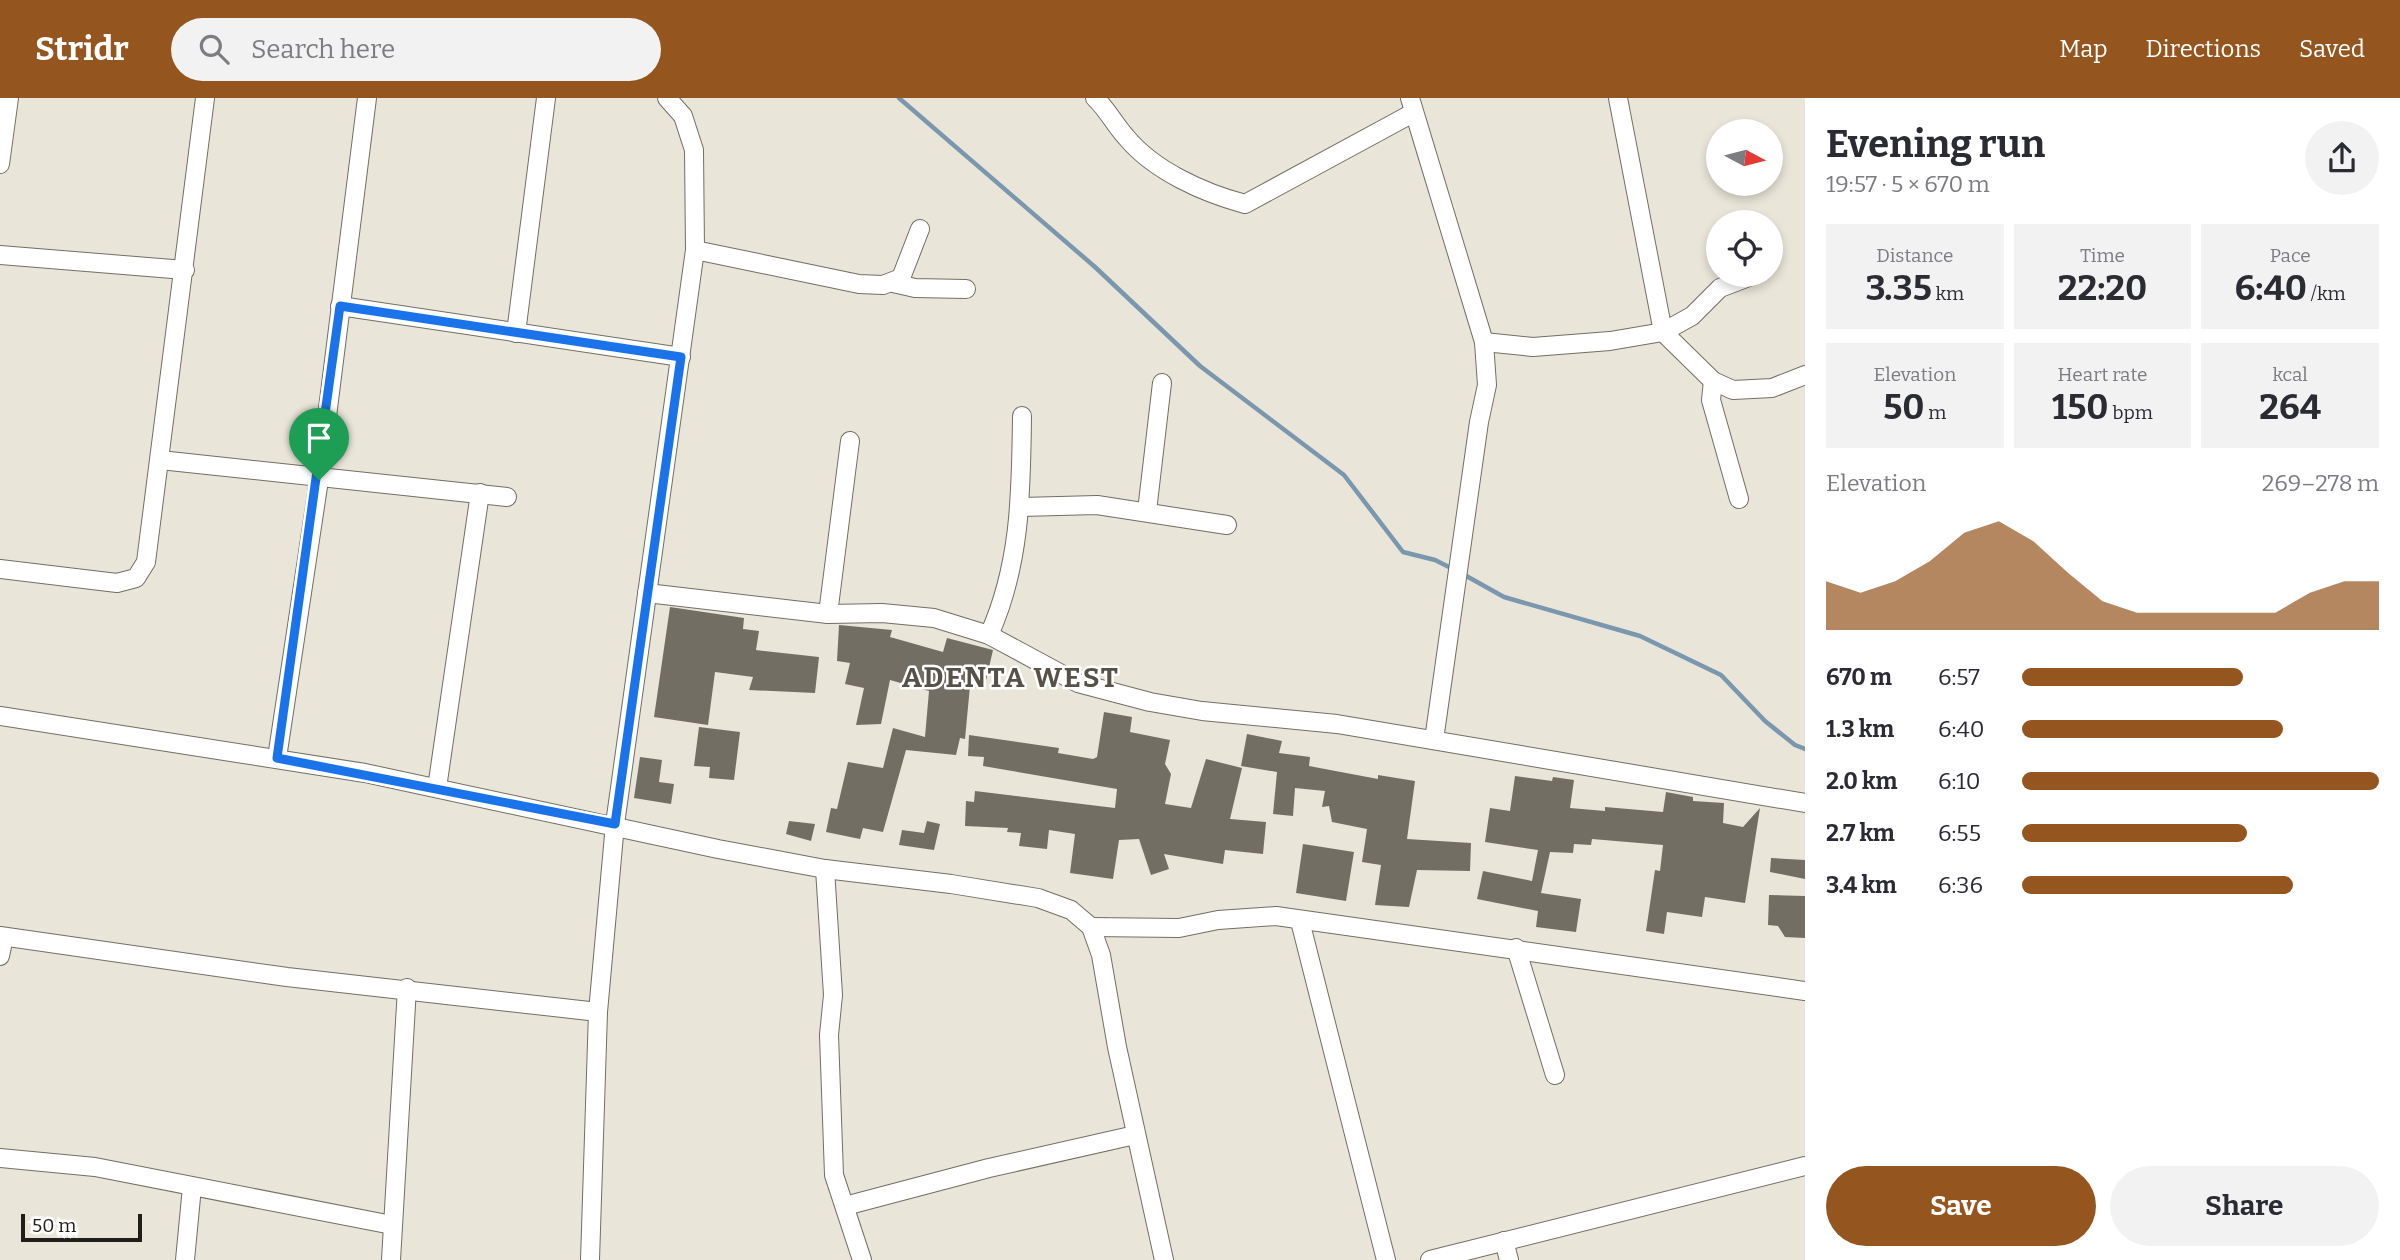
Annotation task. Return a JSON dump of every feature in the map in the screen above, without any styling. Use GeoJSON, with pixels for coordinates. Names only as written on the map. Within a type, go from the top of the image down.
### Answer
{"type":"FeatureCollection","features":[{"type":"Feature","properties":{"kind":"street"},"geometry":{"type":"LineString","coordinates":[[0,164],[9,98]]}},
{"type":"Feature","properties":{"kind":"street"},"geometry":{"type":"LineString","coordinates":[[0,569],[117,583],[136,578],[146,562],[205,98]]}},
{"type":"Feature","properties":{"kind":"street"},"geometry":{"type":"LineString","coordinates":[[277,758],[319,480],[367,98]]}},
{"type":"Feature","properties":{"kind":"street"},"geometry":{"type":"LineString","coordinates":[[516,333],[546,98]]}},
{"type":"Feature","properties":{"kind":"street"},"geometry":{"type":"LineString","coordinates":[[590,1260],[598,1012],[615,824],[695,250],[694,150],[683,116],[667,98]]}},
{"type":"Feature","properties":{"kind":"street"},"geometry":{"type":"LineString","coordinates":[[1618,98],[1663,332],[1713,381],[1733,390],[1772,388],[1805,375]]}},
{"type":"Feature","properties":{"kind":"street"},"geometry":{"type":"LineString","coordinates":[[1101,99],[1126,138],[1146,157],[1173,174],[1245,204],[1411,106],[1484,342],[1487,385],[1479,422],[1434,740]]}},
{"type":"Feature","properties":{"kind":"street"},"geometry":{"type":"LineString","coordinates":[[893,283],[901,278],[920,229]]}},
{"type":"Feature","properties":{"kind":"street"},"geometry":{"type":"LineString","coordinates":[[695,250],[859,284],[893,283],[915,288],[966,289]]}},
{"type":"Feature","properties":{"kind":"street"},"geometry":{"type":"LineString","coordinates":[[0,255],[185,270]]}},
{"type":"Feature","properties":{"kind":"street"},"geometry":{"type":"LineString","coordinates":[[1484,342],[1533,347],[1609,341],[1663,332],[1692,316],[1723,287]]}},
{"type":"Feature","properties":{"kind":"street"},"geometry":{"type":"LineString","coordinates":[[340,306],[681,357]]}},
{"type":"Feature","properties":{"kind":"street"},"geometry":{"type":"LineString","coordinates":[[1713,381],[1711,400],[1739,499]]}},
{"type":"Feature","properties":{"kind":"street"},"geometry":{"type":"LineString","coordinates":[[1147,511],[1162,383]]}},
{"type":"Feature","properties":{"kind":"street"},"geometry":{"type":"LineString","coordinates":[[989,635],[1005,599],[1021,507],[1022,416]]}},
{"type":"Feature","properties":{"kind":"street"},"geometry":{"type":"LineString","coordinates":[[828,614],[850,441]]}},
{"type":"Feature","properties":{"kind":"street"},"geometry":{"type":"LineString","coordinates":[[160,460],[319,480],[480,493],[508,498]]}},
{"type":"Feature","properties":{"kind":"street"},"geometry":{"type":"LineString","coordinates":[[437,788],[480,493]]}},
{"type":"Feature","properties":{"kind":"street"},"geometry":{"type":"LineString","coordinates":[[1021,507],[1097,505],[1227,525]]}},
{"type":"Feature","properties":{"kind":"street"},"geometry":{"type":"LineString","coordinates":[[647,593],[828,614],[882,613],[934,618],[989,635],[1079,682],[1150,702],[1202,711],[1337,724],[1805,803]]}},
{"type":"Feature","properties":{"kind":"street"},"geometry":{"type":"LineString","coordinates":[[0,716],[277,758],[615,824],[825,869],[951,884],[1038,898],[1071,910],[1091,927],[1101,956],[1135,1135],[1164,1260]]}},
{"type":"Feature","properties":{"kind":"street"},"geometry":{"type":"LineString","coordinates":[[825,869],[833,982],[829,1035],[834,1175],[862,1260]]}},
{"type":"Feature","properties":{"kind":"street"},"geometry":{"type":"LineString","coordinates":[[1091,927],[1179,928],[1218,920],[1276,916],[1805,991]]}},
{"type":"Feature","properties":{"kind":"street"},"geometry":{"type":"LineString","coordinates":[[1300,921],[1386,1260]]}},
{"type":"Feature","properties":{"kind":"street"},"geometry":{"type":"LineString","coordinates":[[0,956],[2,936],[287,977],[407,988],[598,1012]]}},
{"type":"Feature","properties":{"kind":"street"},"geometry":{"type":"LineString","coordinates":[[1516,948],[1555,1075]]}},
{"type":"Feature","properties":{"kind":"street"},"geometry":{"type":"LineString","coordinates":[[391,1260],[407,988]]}},
{"type":"Feature","properties":{"kind":"street"},"geometry":{"type":"LineString","coordinates":[[845,1206],[989,1168],[1135,1135]]}},
{"type":"Feature","properties":{"kind":"street"},"geometry":{"type":"LineString","coordinates":[[0,1158],[95,1167],[392,1225]]}},
{"type":"Feature","properties":{"kind":"street"},"geometry":{"type":"LineString","coordinates":[[1430,1260],[1805,1166]]}},
{"type":"Feature","properties":{"kind":"street"},"geometry":{"type":"LineString","coordinates":[[185,1260],[192,1187]]}},
{"type":"Feature","properties":{"kind":"street"},"geometry":{"type":"LineString","coordinates":[[1504,1241],[1509,1260]]}},
{"type":"Feature","properties":{"kind":"building"},"geometry":{"type":"Polygon","coordinates":[[[670,607],[744,618],[743,629],[759,631],[756,650],[819,657],[815,693],[749,690],[753,677],[715,672],[708,725],[654,717],[670,607]]]}},
{"type":"Feature","properties":{"kind":"building"},"geometry":{"type":"Polygon","coordinates":[[[839,625],[892,630],[890,637],[943,652],[947,638],[993,650],[984,689],[970,686],[965,739],[960,738],[956,755],[906,750],[883,832],[863,828],[860,839],[826,832],[831,808],[837,809],[848,762],[883,768],[893,728],[925,737],[929,691],[890,680],[881,724],[856,725],[864,688],[845,684],[850,663],[837,661],[839,625]]]}},
{"type":"Feature","properties":{"kind":"building"},"geometry":{"type":"Polygon","coordinates":[[[1104,712],[1132,717],[1130,732],[1170,740],[1165,764],[1171,774],[1165,804],[1191,808],[1206,759],[1242,768],[1230,819],[1266,822],[1263,854],[1225,850],[1223,864],[1164,854],[1169,869],[1151,875],[1139,839],[1119,840],[1113,879],[1070,873],[1075,834],[1049,830],[1047,849],[1019,846],[1021,833],[1007,832],[1008,828],[965,826],[966,801],[974,802],[975,791],[1115,808],[1117,789],[983,766],[984,757],[968,756],[969,735],[1059,748],[1058,753],[1093,759],[1097,757],[1104,712]]]}},
{"type":"Feature","properties":{"kind":"building"},"geometry":{"type":"Polygon","coordinates":[[[699,727],[740,732],[734,780],[709,778],[710,767],[694,766],[699,727]]]}},
{"type":"Feature","properties":{"kind":"building"},"geometry":{"type":"Polygon","coordinates":[[[1247,734],[1282,741],[1279,753],[1310,757],[1309,766],[1378,779],[1378,775],[1415,781],[1407,839],[1471,843],[1470,871],[1417,870],[1409,907],[1375,905],[1381,865],[1362,862],[1367,829],[1332,822],[1329,806],[1322,807],[1325,791],[1295,788],[1293,816],[1273,814],[1277,772],[1241,766],[1247,734]]]}},
{"type":"Feature","properties":{"kind":"building"},"geometry":{"type":"Polygon","coordinates":[[[640,757],[662,760],[659,782],[674,784],[671,804],[634,798],[640,757]]]}},
{"type":"Feature","properties":{"kind":"building"},"geometry":{"type":"Polygon","coordinates":[[[1515,776],[1552,781],[1553,777],[1574,780],[1570,808],[1605,811],[1605,807],[1663,812],[1666,792],[1693,797],[1693,801],[1724,803],[1723,823],[1743,827],[1760,808],[1745,903],[1705,897],[1702,917],[1667,912],[1664,934],[1646,931],[1655,870],[1660,871],[1663,845],[1592,839],[1591,845],[1574,844],[1573,853],[1550,852],[1541,893],[1581,899],[1576,932],[1536,927],[1538,911],[1477,899],[1483,871],[1532,881],[1538,850],[1485,842],[1490,808],[1510,811],[1515,776]]]}},
{"type":"Feature","properties":{"kind":"building"},"geometry":{"type":"Polygon","coordinates":[[[789,821],[815,824],[811,841],[786,834],[789,821]]]}},
{"type":"Feature","properties":{"kind":"building"},"geometry":{"type":"Polygon","coordinates":[[[927,821],[940,824],[934,850],[899,845],[902,830],[924,833],[927,821]]]}},
{"type":"Feature","properties":{"kind":"building"},"geometry":{"type":"Polygon","coordinates":[[[1303,844],[1354,852],[1346,901],[1296,893],[1303,844]]]}},
{"type":"Feature","properties":{"kind":"building"},"geometry":{"type":"Polygon","coordinates":[[[1771,858],[1805,860],[1805,879],[1770,872],[1771,858]]]}},
{"type":"Feature","properties":{"kind":"building"},"geometry":{"type":"Polygon","coordinates":[[[1769,895],[1805,896],[1805,938],[1785,937],[1778,926],[1768,925],[1769,895]]]}},
{"type":"Feature","properties":{"kind":"waterway"},"geometry":{"type":"LineString","coordinates":[[899,98],[1095,267],[1200,366],[1344,475],[1403,552],[1435,560],[1453,569]]}},
{"type":"Feature","properties":{"kind":"waterway"},"geometry":{"type":"LineString","coordinates":[[1461,573],[1504,597],[1640,636],[1721,675],[1765,721],[1795,745],[1805,749]]}},
{"type":"Feature","properties":{"kind":"district","name":"ADENTA WEST"},"geometry":{"type":"Point","coordinates":[1011,677]}},
{"type":"Feature","properties":{"kind":"route"},"geometry":{"type":"LineString","coordinates":[[340,306],[681,357],[615,824],[365,773],[277,758],[319,480],[340,306]]}}]}
